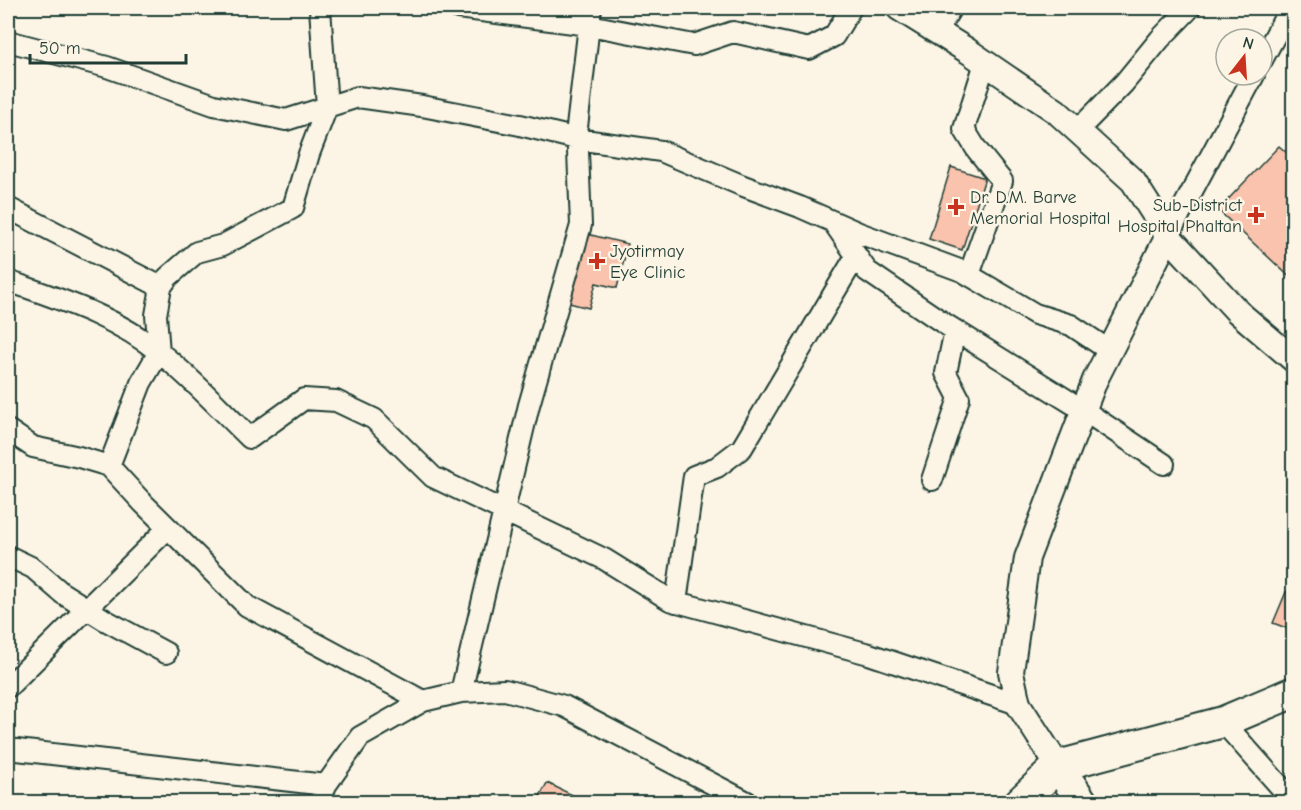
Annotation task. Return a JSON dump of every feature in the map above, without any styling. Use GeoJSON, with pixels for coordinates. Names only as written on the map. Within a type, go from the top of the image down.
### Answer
{"type":"FeatureCollection","features":[{"type":"Feature","properties":{"kind":"main road"},"geometry":{"type":"LineString","coordinates":[[1020,802],[1058,766],[1223,722],[1293,692]]}},
{"type":"Feature","properties":{"kind":"main road"},"geometry":{"type":"LineString","coordinates":[[1058,766],[1082,802]]}},
{"type":"Feature","properties":{"kind":"street"},"geometry":{"type":"LineString","coordinates":[[109,466],[141,383],[159,352],[156,315],[161,287],[168,277],[197,252],[223,245],[293,208],[309,154],[327,107],[320,8]]}},
{"type":"Feature","properties":{"kind":"street"},"geometry":{"type":"LineString","coordinates":[[458,8],[590,16],[694,45],[733,32],[808,49],[834,36],[851,8]]}},
{"type":"Feature","properties":{"kind":"street"},"geometry":{"type":"LineString","coordinates":[[899,8],[1056,111],[1133,181],[1168,236],[1239,312],[1293,360]]}},
{"type":"Feature","properties":{"kind":"street"},"geometry":{"type":"LineString","coordinates":[[937,31],[951,8]]}},
{"type":"Feature","properties":{"kind":"street"},"geometry":{"type":"LineString","coordinates":[[1077,131],[1124,83],[1160,39],[1190,8]]}},
{"type":"Feature","properties":{"kind":"street"},"geometry":{"type":"LineString","coordinates":[[1274,39],[1289,13]]}},
{"type":"Feature","properties":{"kind":"street"},"geometry":{"type":"LineString","coordinates":[[461,692],[530,405],[581,225],[577,127],[590,16]]}},
{"type":"Feature","properties":{"kind":"street"},"geometry":{"type":"LineString","coordinates":[[8,41],[107,67],[214,105],[286,120],[358,97],[488,118],[577,139],[661,151],[969,275],[1035,314],[1071,325],[1110,351]]}},
{"type":"Feature","properties":{"kind":"street"},"geometry":{"type":"LineString","coordinates":[[969,275],[1002,181],[977,150],[964,129],[985,63]]}},
{"type":"Feature","properties":{"kind":"street"},"geometry":{"type":"LineString","coordinates":[[1058,766],[1018,704],[1011,672],[1027,558],[1095,380],[1248,87]]}},
{"type":"Feature","properties":{"kind":"street"},"geometry":{"type":"LineString","coordinates":[[8,208],[161,287]]}},
{"type":"Feature","properties":{"kind":"street"},"geometry":{"type":"LineString","coordinates":[[833,222],[867,271],[1164,464]]}},
{"type":"Feature","properties":{"kind":"street"},"geometry":{"type":"LineString","coordinates":[[676,602],[694,476],[717,466],[742,448],[856,256]]}},
{"type":"Feature","properties":{"kind":"street"},"geometry":{"type":"LineString","coordinates":[[8,281],[58,298],[120,326],[159,352],[250,438],[304,399],[336,400],[375,419],[434,477],[604,559],[676,602],[869,654],[1018,704]]}},
{"type":"Feature","properties":{"kind":"street"},"geometry":{"type":"LineString","coordinates":[[932,480],[959,398],[946,373],[955,330]]}},
{"type":"Feature","properties":{"kind":"street"},"geometry":{"type":"LineString","coordinates":[[8,430],[33,447],[109,466],[247,606],[423,701]]}},
{"type":"Feature","properties":{"kind":"street"},"geometry":{"type":"LineString","coordinates":[[8,687],[168,528]]}},
{"type":"Feature","properties":{"kind":"street"},"geometry":{"type":"LineString","coordinates":[[8,556],[33,568],[62,593],[87,609],[166,653]]}},
{"type":"Feature","properties":{"kind":"street"},"geometry":{"type":"LineString","coordinates":[[8,749],[323,794],[360,737],[423,701],[461,692],[505,690],[564,706],[747,802]]}},
{"type":"Feature","properties":{"kind":"street"},"geometry":{"type":"LineString","coordinates":[[1223,722],[1293,802]]}},
{"type":"Feature","properties":{"kind":"building"},"geometry":{"type":"Polygon","coordinates":[[[1279,146],[1294,159],[1294,281],[1218,210],[1279,146]]]}},
{"type":"Feature","properties":{"kind":"building"},"geometry":{"type":"Polygon","coordinates":[[[951,167],[985,178],[962,250],[929,239],[951,167]]]}},
{"type":"Feature","properties":{"kind":"building"},"geometry":{"type":"Polygon","coordinates":[[[587,234],[628,244],[617,288],[596,283],[589,308],[569,303],[587,234]]]}},
{"type":"Feature","properties":{"kind":"building"},"geometry":{"type":"Polygon","coordinates":[[[1286,592],[1294,595],[1294,631],[1273,623],[1286,592]]]}},
{"type":"Feature","properties":{"kind":"building"},"geometry":{"type":"Polygon","coordinates":[[[547,783],[579,798],[577,802],[537,802],[547,783]]]}},
{"type":"Feature","properties":{"kind":"place","name":"Dr. D.M. Barve Memorial Hospital"},"geometry":{"type":"Point","coordinates":[956,207]}},
{"type":"Feature","properties":{"kind":"place","name":"Sub-District Hospital Phaltan"},"geometry":{"type":"Point","coordinates":[1256,215]}},
{"type":"Feature","properties":{"kind":"place","name":"Jyotirmay Eye Clinic"},"geometry":{"type":"Point","coordinates":[597,261]}}]}
